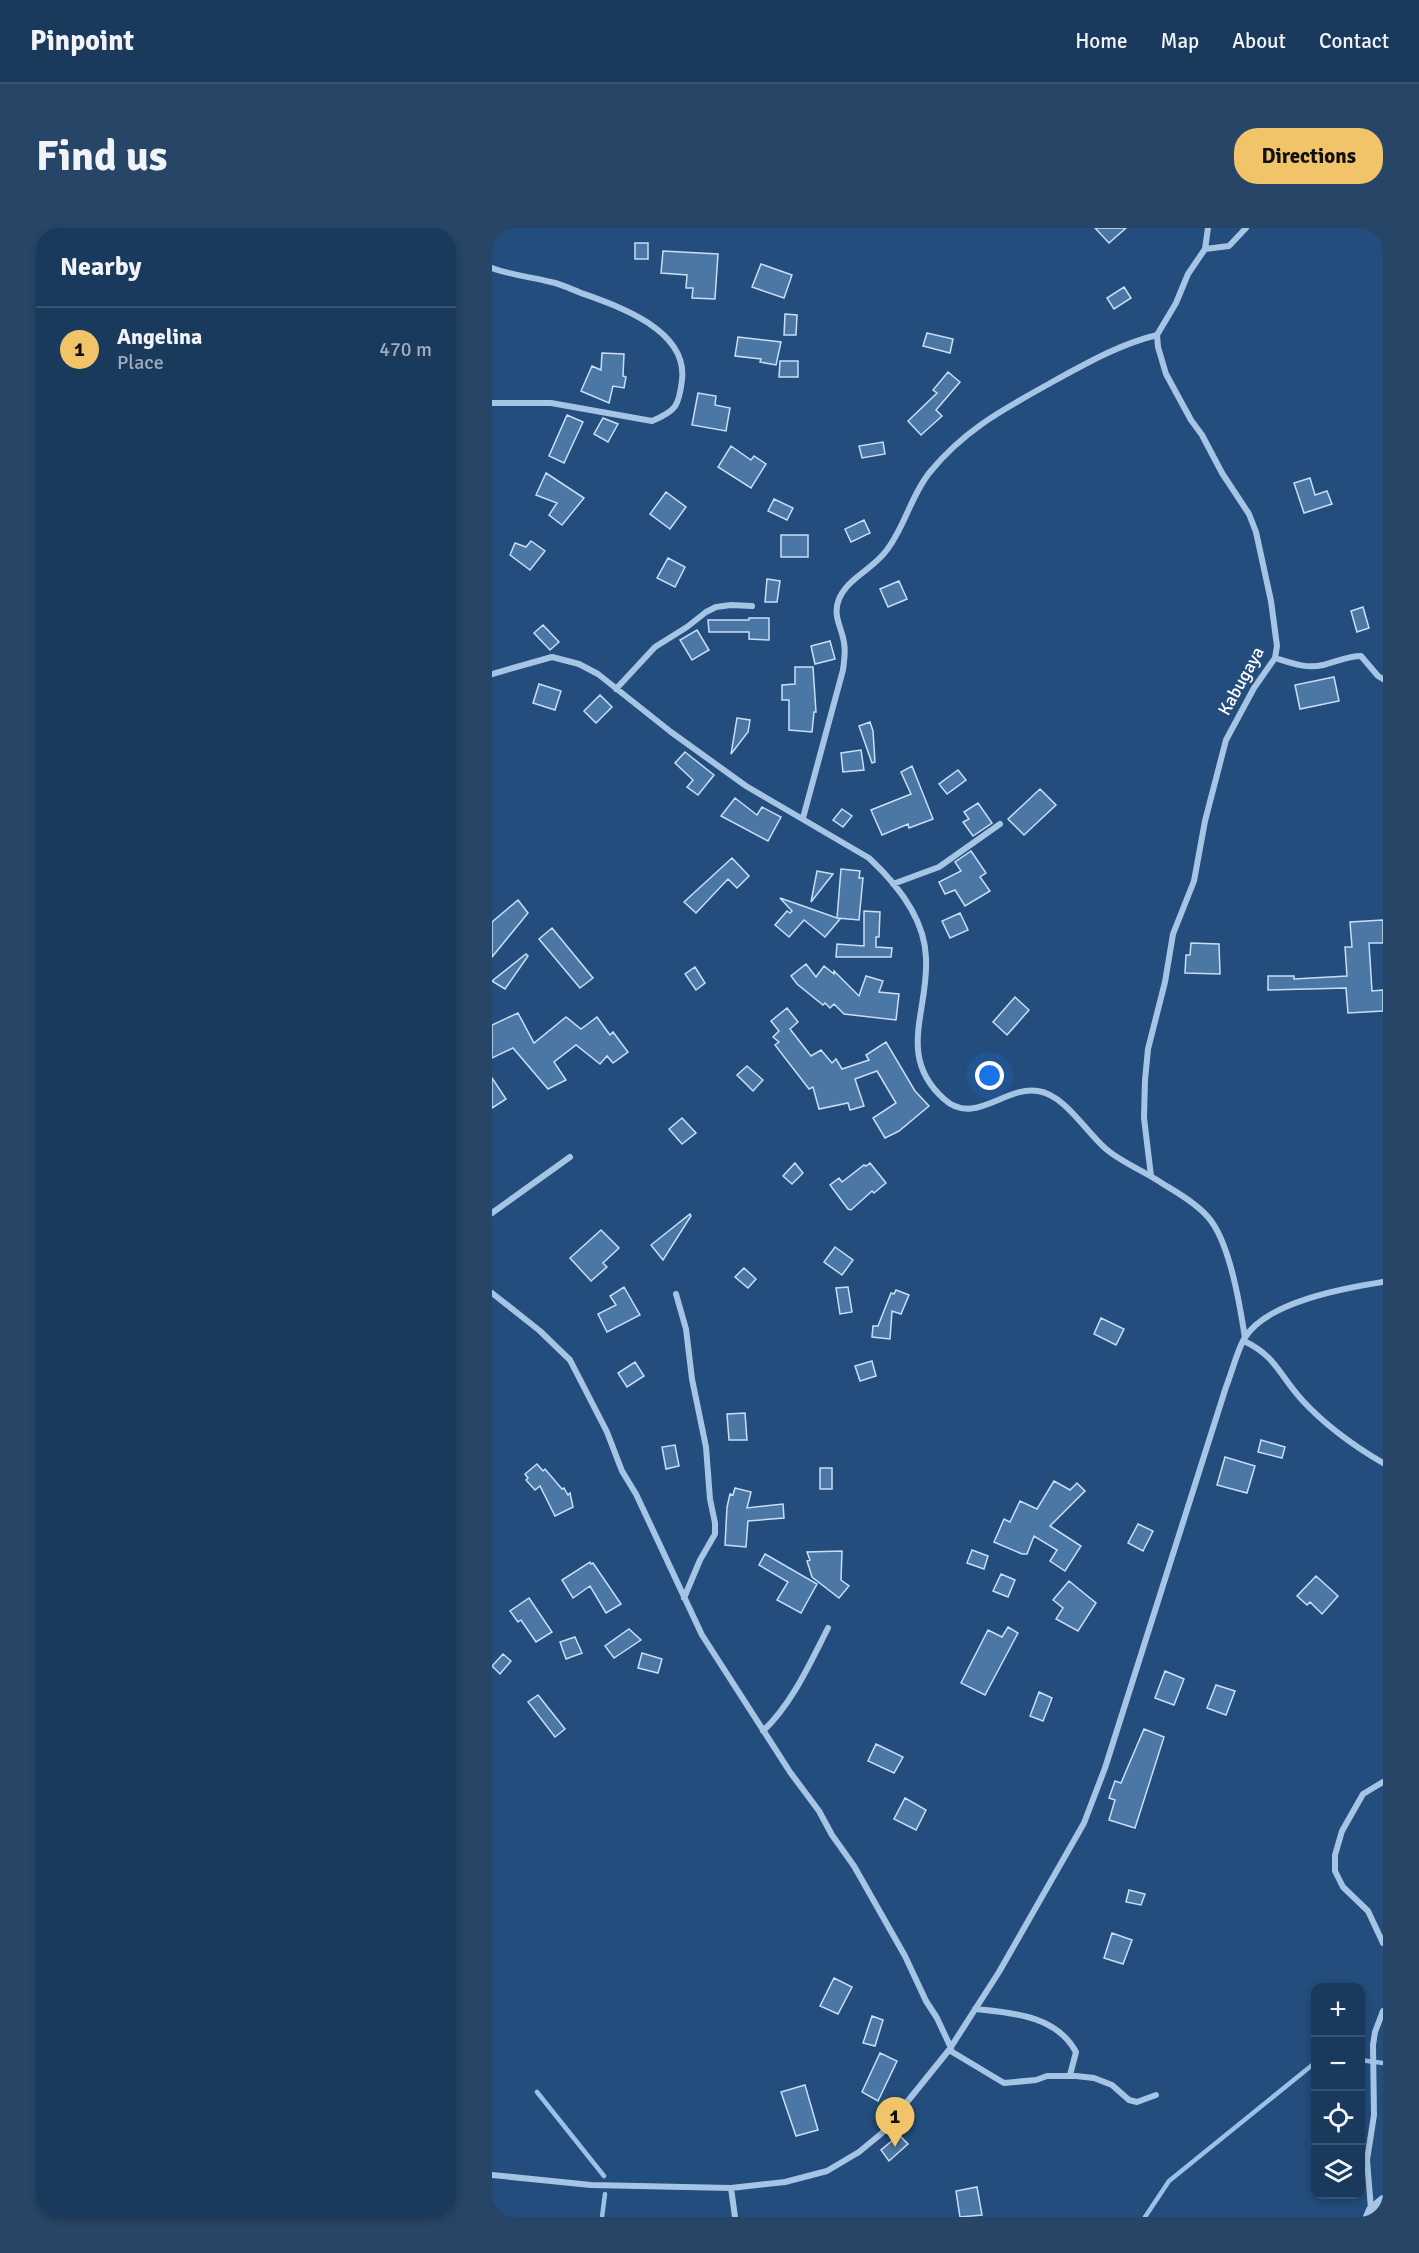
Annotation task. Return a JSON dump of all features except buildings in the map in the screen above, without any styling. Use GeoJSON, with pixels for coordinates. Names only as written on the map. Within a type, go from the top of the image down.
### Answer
{"type":"FeatureCollection","features":[{"type":"Feature","properties":{"kind":"street"},"geometry":{"type":"LineString","coordinates":[[803,818],[843,670],[844,640],[836,617],[840,598],[847,587],[887,551],[930,472],[970,432],[1000,410],[1118,348],[1157,335],[1176,303],[1188,274],[1205,249],[1208,228]]}},
{"type":"Feature","properties":{"kind":"street"},"geometry":{"type":"LineString","coordinates":[[1205,249],[1229,246],[1246,228]]}},
{"type":"Feature","properties":{"kind":"street"},"geometry":{"type":"LineString","coordinates":[[492,268],[553,283],[611,303],[645,320],[665,336],[675,350],[683,372],[678,405],[668,414],[652,421],[551,403],[492,403]]}},
{"type":"Feature","properties":{"kind":"street","name":"Kabugaya"},"geometry":{"type":"LineString","coordinates":[[1151,1176],[1144,1118],[1145,1080],[1148,1048],[1165,982],[1173,934],[1194,881],[1205,821],[1226,740],[1254,688],[1275,658],[1277,646],[1256,532],[1249,514],[1222,473],[1166,374],[1157,335]]}},
{"type":"Feature","properties":{"kind":"street"},"geometry":{"type":"LineString","coordinates":[[616,689],[643,657],[706,612],[731,604],[752,606]]}},
{"type":"Feature","properties":{"kind":"street"},"geometry":{"type":"LineString","coordinates":[[1275,658],[1304,667],[1322,666],[1361,656],[1383,680]]}},
{"type":"Feature","properties":{"kind":"street"},"geometry":{"type":"LineString","coordinates":[[492,674],[552,657],[579,664],[598,674],[722,769],[770,801],[869,858],[893,884],[913,912],[924,940],[926,973],[916,1038],[917,1054],[927,1079],[937,1092],[946,1102],[958,1108],[971,1109],[1019,1093],[1036,1090],[1047,1093],[1060,1100],[1105,1148],[1118,1158],[1194,1204],[1208,1217],[1224,1245],[1244,1339],[1267,1354],[1289,1385],[1318,1416],[1383,1464]]}},
{"type":"Feature","properties":{"kind":"street"},"geometry":{"type":"LineString","coordinates":[[893,884],[939,867],[1000,824]]}},
{"type":"Feature","properties":{"kind":"street"},"geometry":{"type":"LineString","coordinates":[[492,1213],[570,1157]]}},
{"type":"Feature","properties":{"kind":"street"},"geometry":{"type":"LineString","coordinates":[[492,2175],[591,2185],[731,2188],[785,2182],[827,2170],[859,2152],[882,2133],[950,2049],[999,1972],[1084,1823],[1105,1768],[1226,1387],[1244,1339],[1256,1326],[1272,1315],[1312,1297],[1355,1286],[1383,1282]]}},
{"type":"Feature","properties":{"kind":"street"},"geometry":{"type":"LineString","coordinates":[[492,1293],[540,1331],[570,1360],[607,1432],[622,1471],[636,1494],[702,1635],[859,1874],[905,1956],[926,2001],[943,2028],[950,2049],[1004,2083],[1070,2075],[1094,2078],[1112,2085],[1129,2100],[1137,2102],[1155,2095]]}},
{"type":"Feature","properties":{"kind":"street"},"geometry":{"type":"LineString","coordinates":[[676,1294],[685,1323],[692,1379],[706,1447],[710,1499],[715,1523],[715,1534],[700,1560],[684,1598]]}},
{"type":"Feature","properties":{"kind":"street"},"geometry":{"type":"LineString","coordinates":[[763,1731],[783,1707],[828,1628]]}},
{"type":"Feature","properties":{"kind":"street"},"geometry":{"type":"LineString","coordinates":[[1383,1782],[1363,1794],[1342,1831],[1335,1855],[1335,1871],[1343,1887],[1368,1911],[1383,1943]]}},
{"type":"Feature","properties":{"kind":"street"},"geometry":{"type":"LineString","coordinates":[[975,2009],[1028,2016],[1058,2031],[1071,2043],[1076,2052],[1070,2075]]}},
{"type":"Feature","properties":{"kind":"street"},"geometry":{"type":"LineString","coordinates":[[1370,2213],[1367,2160],[1374,2115],[1373,2045],[1383,2011]]}},
{"type":"Feature","properties":{"kind":"street"},"geometry":{"type":"LineString","coordinates":[[731,2188],[735,2217]]}},
{"type":"Feature","properties":{"kind":"street"},"geometry":{"type":"LineString","coordinates":[[1370,2213],[1383,2200]]}},
{"type":"Feature","properties":{"kind":"waterway"},"geometry":{"type":"LineString","coordinates":[[1365,2061],[1383,2063]]}},
{"type":"Feature","properties":{"kind":"waterway"},"geometry":{"type":"LineString","coordinates":[[1145,2217],[1169,2181],[1311,2066]]}},
{"type":"Feature","properties":{"kind":"waterway"},"geometry":{"type":"LineString","coordinates":[[537,2092],[604,2176]]}},
{"type":"Feature","properties":{"kind":"waterway"},"geometry":{"type":"LineString","coordinates":[[602,2217],[605,2194]]}},
{"type":"Feature","properties":{"kind":"place","name":"Angelina"},"geometry":{"type":"Point","coordinates":[895,2147]}}]}
